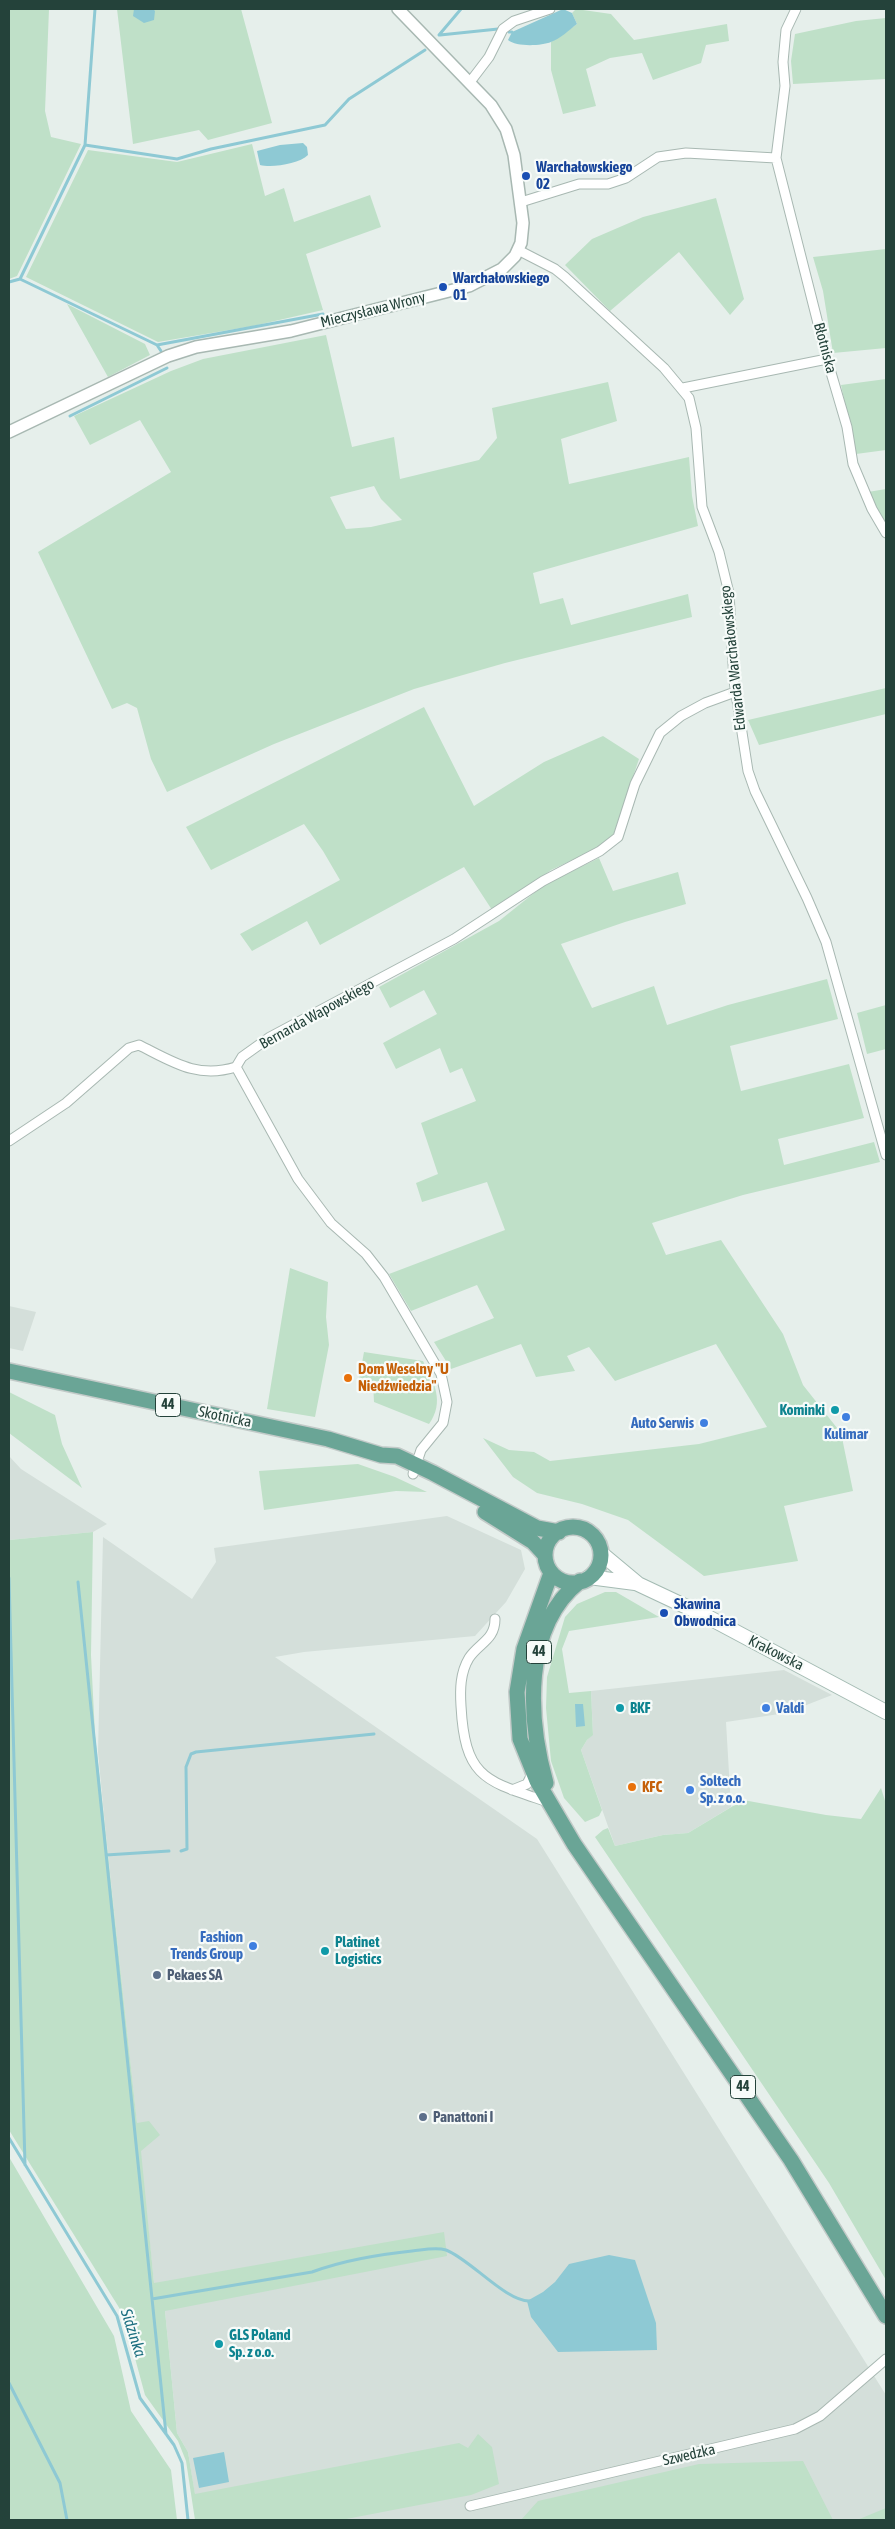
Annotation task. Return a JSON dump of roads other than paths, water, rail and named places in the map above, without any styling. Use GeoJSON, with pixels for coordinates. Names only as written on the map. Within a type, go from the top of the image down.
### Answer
{"type":"FeatureCollection","features":[{"type":"Feature","properties":{"kind":"main road","name":"Skotnicka"},"geometry":{"type":"LineString","coordinates":[[9,1371],[328,1439],[381,1455],[395,1466],[414,1469],[537,1528],[558,1532]]}},
{"type":"Feature","properties":{"kind":"main road","name":"Skotnicka"},"geometry":{"type":"LineString","coordinates":[[414,1469],[533,1542],[544,1554]]}},
{"type":"Feature","properties":{"kind":"main road","name":"44"},"geometry":{"type":"LineString","coordinates":[[552,1806],[535,1735],[532,1694],[535,1668],[546,1629],[560,1601],[565,1594],[599,1567],[602,1554],[599,1542],[589,1531],[574,1528],[558,1532]]}},
{"type":"Feature","properties":{"kind":"main road"},"geometry":{"type":"LineString","coordinates":[[544,1554],[550,1541],[558,1532]]}},
{"type":"Feature","properties":{"kind":"main road","name":"44"},"geometry":{"type":"LineString","coordinates":[[544,1554],[551,1573],[524,1649],[516,1692],[520,1739],[533,1772],[574,1844],[765,2120],[886,2316]]}},
{"type":"Feature","properties":{"kind":"main road","name":"Krakowska"},"geometry":{"type":"LineString","coordinates":[[602,1554],[638,1584],[706,1616],[886,1712]]}},
{"type":"Feature","properties":{"kind":"main road"},"geometry":{"type":"LineString","coordinates":[[551,1573],[561,1581],[585,1579]]}},
{"type":"Feature","properties":{"kind":"main road","name":"Krakowska"},"geometry":{"type":"LineString","coordinates":[[585,1579],[638,1584]]}},
{"type":"Feature","properties":{"kind":"street"},"geometry":{"type":"LineString","coordinates":[[398,9],[491,104],[506,129],[514,155],[523,222],[518,250]]}},
{"type":"Feature","properties":{"kind":"street"},"geometry":{"type":"LineString","coordinates":[[470,82],[489,57],[503,29],[514,22],[550,9]]}},
{"type":"Feature","properties":{"kind":"street","name":"Błotniska"},"geometry":{"type":"LineString","coordinates":[[796,9],[786,30],[783,62],[785,86],[776,158],[827,359],[847,427],[853,464],[872,509],[886,533]]}},
{"type":"Feature","properties":{"kind":"street"},"geometry":{"type":"LineString","coordinates":[[521,202],[579,184],[608,184],[626,178],[658,157],[686,153],[776,158]]}},
{"type":"Feature","properties":{"kind":"street","name":"Edwarda Warchałowskiego"},"geometry":{"type":"LineString","coordinates":[[518,250],[555,269],[565,277],[664,368],[689,398],[696,428],[702,507],[719,552],[729,593],[740,730],[755,792],[807,898],[826,942],[886,1155]]}},
{"type":"Feature","properties":{"kind":"street","name":"Mieczysława Wrony"},"geometry":{"type":"LineString","coordinates":[[9,432],[168,356],[196,347],[291,331],[469,286],[502,269],[518,250]]}},
{"type":"Feature","properties":{"kind":"street"},"geometry":{"type":"LineString","coordinates":[[682,388],[827,359]]}},
{"type":"Feature","properties":{"kind":"street","name":"Bernarda Wapowskiego"},"geometry":{"type":"LineString","coordinates":[[236,1067],[242,1057],[270,1037],[454,939],[543,881],[600,851],[618,837],[635,784],[660,733],[681,716],[705,703],[736,692]]}},
{"type":"Feature","properties":{"kind":"street"},"geometry":{"type":"LineString","coordinates":[[9,1141],[66,1103],[129,1048],[139,1045],[180,1066],[198,1072],[222,1071],[236,1067],[298,1179],[331,1223],[366,1254],[384,1277],[441,1374],[447,1402],[443,1424],[421,1450],[414,1469]]}},
{"type":"Feature","properties":{"kind":"street"},"geometry":{"type":"LineString","coordinates":[[495,1619],[495,1629],[489,1640],[479,1647],[469,1659],[461,1677],[463,1740],[472,1762],[488,1779],[552,1806]]}},
{"type":"Feature","properties":{"kind":"street"},"geometry":{"type":"LineString","coordinates":[[512,1790],[527,1784],[533,1772]]}},
{"type":"Feature","properties":{"kind":"street","name":"Szwedzka"},"geometry":{"type":"LineString","coordinates":[[470,2506],[795,2429],[820,2416],[886,2359]]}},
{"type":"Feature","properties":{"kind":"water"},"geometry":{"type":"Polygon","coordinates":[[[134,9],[153,9],[155,11],[154,20],[144,23],[133,16],[134,9]]]}},
{"type":"Feature","properties":{"kind":"water"},"geometry":{"type":"Polygon","coordinates":[[[563,9],[572,13],[577,24],[558,39],[535,45],[522,45],[508,40],[512,32],[563,9]]]}},
{"type":"Feature","properties":{"kind":"water"},"geometry":{"type":"Polygon","coordinates":[[[303,143],[307,147],[308,155],[304,158],[285,164],[260,165],[257,151],[280,145],[303,143]]]}},
{"type":"Feature","properties":{"kind":"water"},"geometry":{"type":"Polygon","coordinates":[[[575,1704],[583,1704],[585,1726],[576,1727],[575,1704]]]}},
{"type":"Feature","properties":{"kind":"water"},"geometry":{"type":"Polygon","coordinates":[[[609,2255],[635,2260],[656,2323],[657,2350],[558,2352],[531,2317],[527,2301],[543,2292],[555,2282],[569,2264],[609,2255]]]}},
{"type":"Feature","properties":{"kind":"water"},"geometry":{"type":"Polygon","coordinates":[[[224,2452],[229,2482],[199,2488],[193,2458],[224,2452]]]}},
{"type":"Feature","properties":{"kind":"waterway"},"geometry":{"type":"LineString","coordinates":[[9,282],[20,279],[85,145],[95,9]]}},
{"type":"Feature","properties":{"kind":"waterway"},"geometry":{"type":"LineString","coordinates":[[439,35],[461,9]]}},
{"type":"Feature","properties":{"kind":"waterway"},"geometry":{"type":"LineString","coordinates":[[440,35],[498,29]]}},
{"type":"Feature","properties":{"kind":"waterway"},"geometry":{"type":"LineString","coordinates":[[85,145],[177,159],[211,149],[325,125],[349,99],[425,50]]}},
{"type":"Feature","properties":{"kind":"waterway"},"geometry":{"type":"LineString","coordinates":[[20,279],[157,345],[323,314]]}},
{"type":"Feature","properties":{"kind":"waterway"},"geometry":{"type":"LineString","coordinates":[[157,345],[161,351]]}},
{"type":"Feature","properties":{"kind":"waterway"},"geometry":{"type":"LineString","coordinates":[[70,416],[167,368]]}},
{"type":"Feature","properties":{"kind":"waterway"},"geometry":{"type":"LineString","coordinates":[[9,1578],[25,2165]]}},
{"type":"Feature","properties":{"kind":"waterway"},"geometry":{"type":"LineString","coordinates":[[78,1582],[166,2434]]}},
{"type":"Feature","properties":{"kind":"waterway"},"geometry":{"type":"LineString","coordinates":[[181,1851],[187,1849],[186,1767],[191,1754],[374,1734]]}},
{"type":"Feature","properties":{"kind":"waterway"},"geometry":{"type":"LineString","coordinates":[[106,1855],[169,1851]]}},
{"type":"Feature","properties":{"kind":"waterway","name":"Sidzinka"},"geometry":{"type":"LineString","coordinates":[[9,2138],[117,2316],[140,2398],[174,2445],[182,2463],[188,2520]]}},
{"type":"Feature","properties":{"kind":"waterway"},"geometry":{"type":"LineString","coordinates":[[152,2299],[312,2272],[374,2256],[438,2249],[446,2250],[456,2255],[510,2295],[530,2301]]}},
{"type":"Feature","properties":{"kind":"waterway"},"geometry":{"type":"LineString","coordinates":[[9,2383],[60,2483],[67,2520]]}},
{"type":"Feature","properties":{"kind":"place","name":"Warchałowskiego 02"},"geometry":{"type":"Point","coordinates":[526,176]}},
{"type":"Feature","properties":{"kind":"place","name":"Warchałowskiego 01"},"geometry":{"type":"Point","coordinates":[443,287]}},
{"type":"Feature","properties":{"kind":"place","name":"Dom Weselny \"U Niedźwiedzia\""},"geometry":{"type":"Point","coordinates":[348,1378]}},
{"type":"Feature","properties":{"kind":"place","name":"Kominki"},"geometry":{"type":"Point","coordinates":[835,1410]}},
{"type":"Feature","properties":{"kind":"place","name":"Kulimar"},"geometry":{"type":"Point","coordinates":[846,1417]}},
{"type":"Feature","properties":{"kind":"place","name":"Auto Serwis"},"geometry":{"type":"Point","coordinates":[704,1423]}},
{"type":"Feature","properties":{"kind":"place","name":"Skawina Obwodnica"},"geometry":{"type":"Point","coordinates":[664,1613]}},
{"type":"Feature","properties":{"kind":"place","name":"BKF"},"geometry":{"type":"Point","coordinates":[620,1708]}},
{"type":"Feature","properties":{"kind":"place","name":"Valdi"},"geometry":{"type":"Point","coordinates":[766,1708]}},
{"type":"Feature","properties":{"kind":"place","name":"KFC"},"geometry":{"type":"Point","coordinates":[632,1787]}},
{"type":"Feature","properties":{"kind":"place","name":"Soltech Sp. z o.o."},"geometry":{"type":"Point","coordinates":[690,1790]}},
{"type":"Feature","properties":{"kind":"place","name":"Fashion Trends Group"},"geometry":{"type":"Point","coordinates":[253,1946]}},
{"type":"Feature","properties":{"kind":"place","name":"Platinet Logistics"},"geometry":{"type":"Point","coordinates":[325,1951]}},
{"type":"Feature","properties":{"kind":"place","name":"Pekaes SA"},"geometry":{"type":"Point","coordinates":[157,1975]}},
{"type":"Feature","properties":{"kind":"place","name":"Panattoni I"},"geometry":{"type":"Point","coordinates":[423,2117]}},
{"type":"Feature","properties":{"kind":"place","name":"GLS Poland Sp. z o.o."},"geometry":{"type":"Point","coordinates":[219,2344]}}]}
